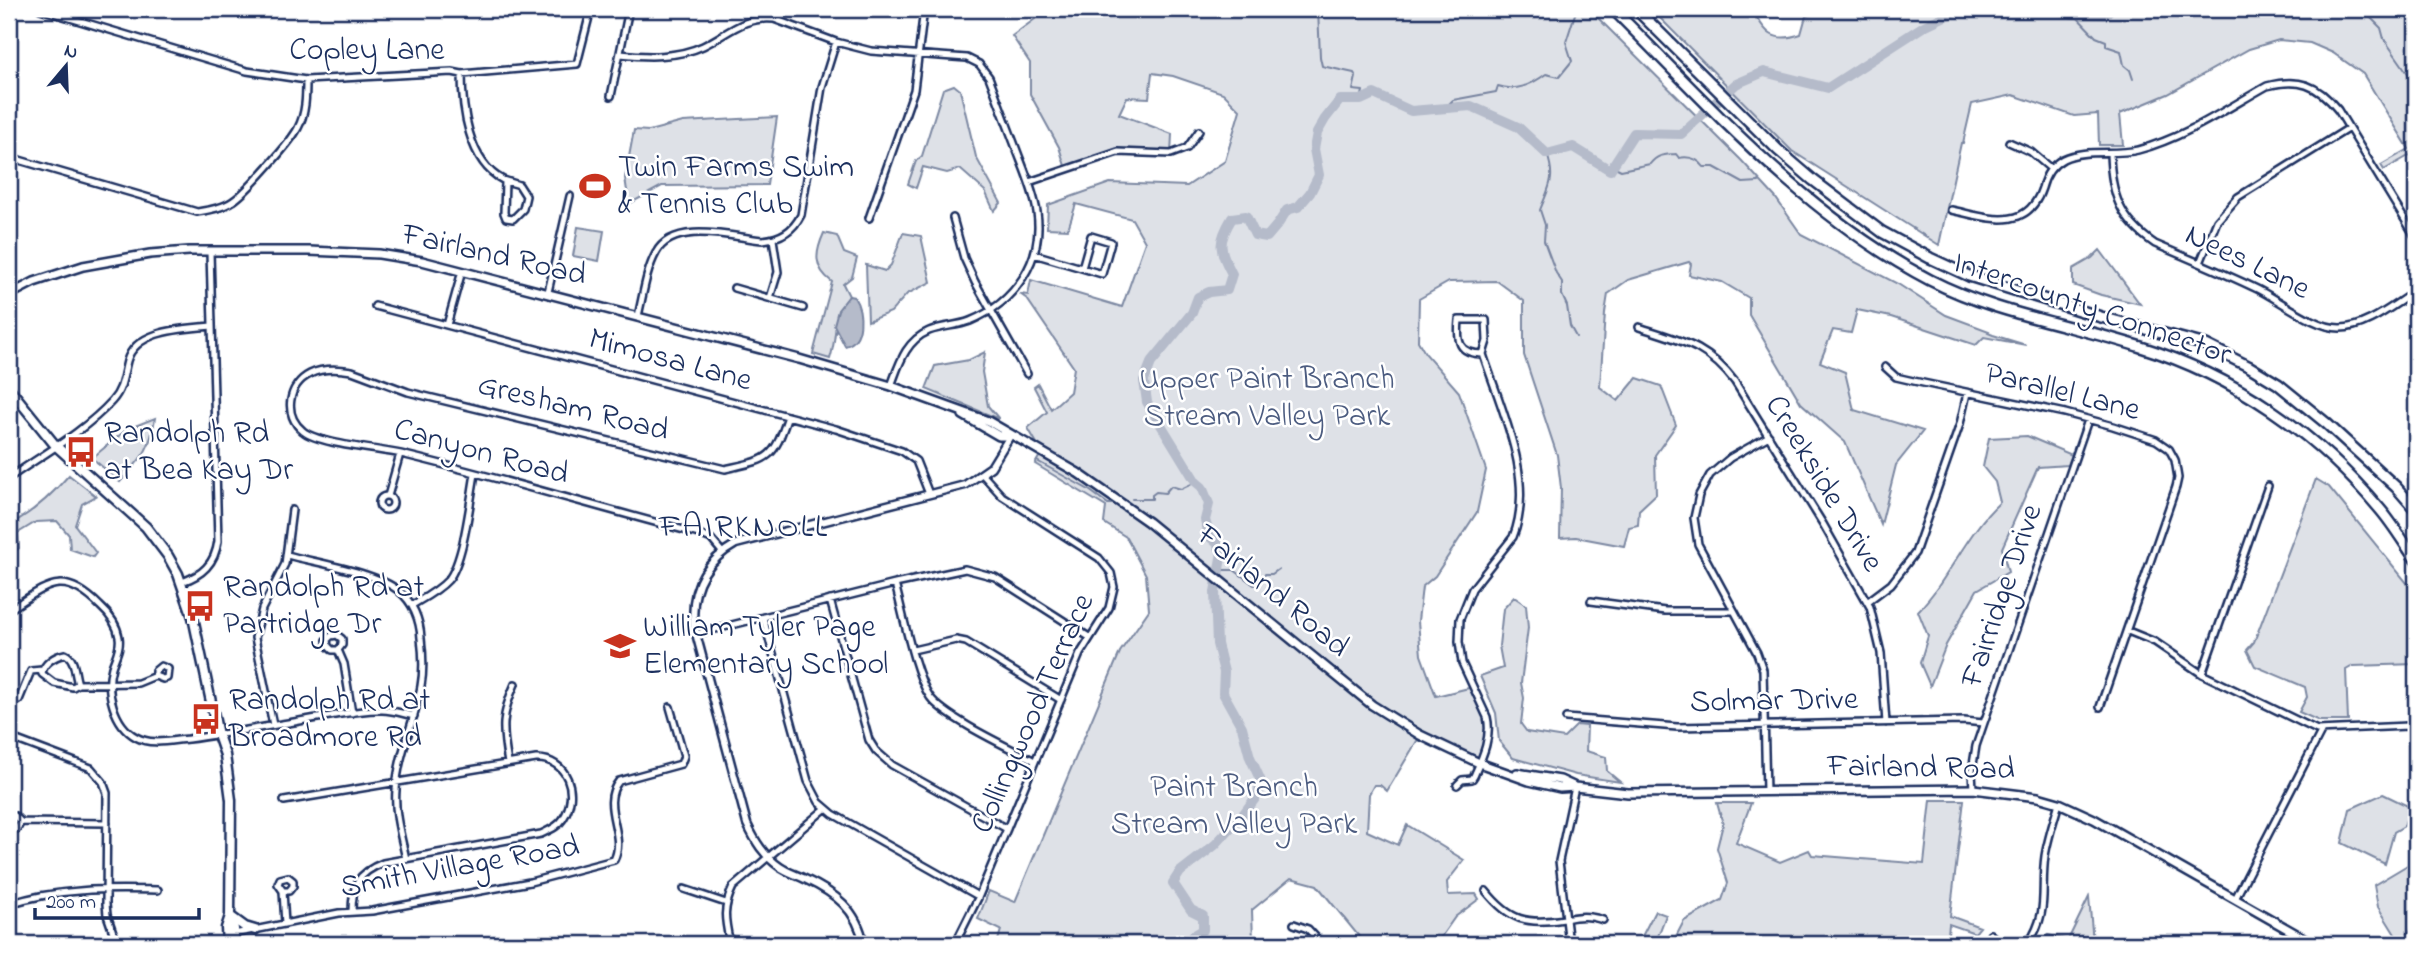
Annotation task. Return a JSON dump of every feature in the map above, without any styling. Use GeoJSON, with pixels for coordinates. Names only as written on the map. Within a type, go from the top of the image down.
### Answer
{"type":"FeatureCollection","features":[{"type":"Feature","properties":{"kind":"highway","name":"Intercounty Connector"},"geometry":{"type":"LineString","coordinates":[[1613,9],[1766,162],[1837,221],[1928,279],[1982,303],[2140,346],[2184,361],[2252,396],[2288,420],[2334,462],[2379,508],[2416,560]]}},
{"type":"Feature","properties":{"kind":"highway","name":"Intercounty Connector"},"geometry":{"type":"LineString","coordinates":[[1636,9],[1778,150],[1882,232],[1969,276],[2101,317],[2206,345],[2250,367],[2278,384],[2326,423],[2396,487],[2416,510]]}},
{"type":"Feature","properties":{"kind":"main road","name":"Fairland Road"},"geometry":{"type":"LineString","coordinates":[[9,295],[41,280],[117,258],[210,252],[309,251],[379,254],[462,270],[548,292],[891,386],[988,421],[1111,495],[1200,563],[1372,705],[1437,745],[1479,763],[1530,781],[1560,788],[1653,794],[1973,789],[2018,793],[2059,803],[2094,818],[2314,944]]}},
{"type":"Feature","properties":{"kind":"main road"},"geometry":{"type":"LineString","coordinates":[[9,386],[55,445],[146,527],[168,556],[182,582],[193,617],[218,735],[225,755],[231,800],[230,916],[234,944]]}},
{"type":"Feature","properties":{"kind":"main road"},"geometry":{"type":"LineString","coordinates":[[230,916],[245,928],[255,930]]}},
{"type":"Feature","properties":{"kind":"main road"},"geometry":{"type":"LineString","coordinates":[[227,944],[226,928],[230,916]]}},
{"type":"Feature","properties":{"kind":"street","name":"Copley Lane"},"geometry":{"type":"LineString","coordinates":[[40,9],[247,71],[306,80],[452,72],[462,74],[577,64],[591,9]]}},
{"type":"Feature","properties":{"kind":"street"},"geometry":{"type":"LineString","coordinates":[[611,96],[629,9]]}},
{"type":"Feature","properties":{"kind":"street"},"geometry":{"type":"LineString","coordinates":[[869,218],[914,90],[924,9]]}},
{"type":"Feature","properties":{"kind":"street"},"geometry":{"type":"LineString","coordinates":[[620,54],[651,57],[694,49],[750,19],[763,18],[789,23],[836,42],[871,51],[961,56],[979,64],[989,77],[1029,182],[1037,218],[1034,254],[1013,292],[991,310],[967,322],[928,331],[918,338],[902,355],[891,386]]}},
{"type":"Feature","properties":{"kind":"street"},"geometry":{"type":"LineString","coordinates":[[638,316],[653,258],[673,235],[691,232],[773,239],[791,229],[801,215],[822,87],[836,42]]}},
{"type":"Feature","properties":{"kind":"street"},"geometry":{"type":"LineString","coordinates":[[462,74],[464,112],[470,136],[485,164],[505,181],[519,185],[526,196],[523,209],[513,219],[506,218],[504,213],[505,181]]}},
{"type":"Feature","properties":{"kind":"street"},"geometry":{"type":"LineString","coordinates":[[9,157],[197,212],[213,210],[234,201],[292,139],[305,104],[306,80]]}},
{"type":"Feature","properties":{"kind":"street"},"geometry":{"type":"LineString","coordinates":[[1951,210],[2000,219],[2019,216],[2033,207],[2051,169],[2065,158],[2134,151],[2157,145],[2267,86],[2285,82],[2307,85],[2327,96],[2416,238]]}},
{"type":"Feature","properties":{"kind":"street"},"geometry":{"type":"LineString","coordinates":[[2200,263],[2217,222],[2238,197],[2349,128]]}},
{"type":"Feature","properties":{"kind":"street"},"geometry":{"type":"LineString","coordinates":[[1029,182],[1118,152],[1171,154],[1187,148],[1199,131]]}},
{"type":"Feature","properties":{"kind":"street"},"geometry":{"type":"LineString","coordinates":[[2009,142],[2031,152],[2051,169]]}},
{"type":"Feature","properties":{"kind":"street","name":"Nees Lane"},"geometry":{"type":"LineString","coordinates":[[2110,153],[2111,180],[2120,207],[2130,223],[2155,244],[2256,288],[2318,323],[2337,328],[2353,326],[2416,291]]}},
{"type":"Feature","properties":{"kind":"street"},"geometry":{"type":"LineString","coordinates":[[548,292],[570,196]]}},
{"type":"Feature","properties":{"kind":"street"},"geometry":{"type":"LineString","coordinates":[[953,218],[964,258],[1027,374]]}},
{"type":"Feature","properties":{"kind":"street"},"geometry":{"type":"LineString","coordinates":[[1034,254],[1102,274],[1111,242],[1091,236],[1082,268]]}},
{"type":"Feature","properties":{"kind":"street"},"geometry":{"type":"LineString","coordinates":[[770,298],[778,272],[773,239]]}},
{"type":"Feature","properties":{"kind":"street"},"geometry":{"type":"LineString","coordinates":[[182,582],[207,569],[217,551],[210,252]]}},
{"type":"Feature","properties":{"kind":"street"},"geometry":{"type":"LineString","coordinates":[[447,325],[462,270]]}},
{"type":"Feature","properties":{"kind":"street"},"geometry":{"type":"LineString","coordinates":[[734,288],[803,308]]}},
{"type":"Feature","properties":{"kind":"street","name":"Mimosa Lane"},"geometry":{"type":"LineString","coordinates":[[375,306],[836,429],[902,451],[916,461],[929,494]]}},
{"type":"Feature","properties":{"kind":"street"},"geometry":{"type":"LineString","coordinates":[[1457,785],[1462,780],[1472,779],[1487,742],[1489,727],[1462,663],[1460,619],[1472,589],[1513,537],[1519,516],[1521,485],[1516,455],[1483,355],[1487,341],[1486,320],[1459,320],[1460,344],[1473,355],[1483,355]]}},
{"type":"Feature","properties":{"kind":"street"},"geometry":{"type":"LineString","coordinates":[[9,478],[114,400],[124,382],[128,357],[138,345],[149,338],[173,330],[211,326]]}},
{"type":"Feature","properties":{"kind":"street","name":"Creekside Drive"},"geometry":{"type":"LineString","coordinates":[[1639,327],[1705,351],[1725,368],[1769,436],[1867,602],[1880,646],[1886,723]]}},
{"type":"Feature","properties":{"kind":"street","name":"Parallel Lane"},"geometry":{"type":"LineString","coordinates":[[1885,367],[1896,377],[2088,419],[2156,440],[2169,449],[2178,467],[2176,487],[2100,707]]}},
{"type":"Feature","properties":{"kind":"street","name":"Gresham Road"},"geometry":{"type":"LineString","coordinates":[[324,371],[352,371],[408,392],[725,469],[767,457],[778,446],[788,416]]}},
{"type":"Feature","properties":{"kind":"street","name":"Canyon Road"},"geometry":{"type":"LineString","coordinates":[[324,371],[312,373],[301,380],[291,397],[293,419],[304,432],[319,438],[400,454],[699,534],[711,539],[722,552]]}},
{"type":"Feature","properties":{"kind":"street"},"geometry":{"type":"LineString","coordinates":[[1867,602],[1891,584],[1914,553],[1961,424],[1967,393]]}},
{"type":"Feature","properties":{"kind":"street","name":"Fairridge Drive"},"geometry":{"type":"LineString","coordinates":[[1973,789],[1972,760],[1983,723],[2088,419]]}},
{"type":"Feature","properties":{"kind":"street"},"geometry":{"type":"LineString","coordinates":[[864,944],[855,918],[845,903],[828,889],[781,868],[755,842],[747,824],[696,634],[692,610],[695,590],[704,571],[722,552],[754,538],[965,485],[983,475],[998,459],[1010,436]]}},
{"type":"Feature","properties":{"kind":"street"},"geometry":{"type":"LineString","coordinates":[[1766,792],[1763,670],[1757,653],[1698,544],[1695,531],[1696,506],[1704,485],[1719,466],[1769,436]]}},
{"type":"Feature","properties":{"kind":"street"},"geometry":{"type":"LineString","coordinates":[[388,496],[400,454]]}},
{"type":"Feature","properties":{"kind":"street"},"geometry":{"type":"LineString","coordinates":[[412,605],[437,590],[452,575],[460,551],[475,474]]}},
{"type":"Feature","properties":{"kind":"street","name":"Collingwood Terrace"},"geometry":{"type":"LineString","coordinates":[[955,944],[1089,638],[1109,608],[1114,595],[1108,566],[1002,496],[983,475]]}},
{"type":"Feature","properties":{"kind":"street"},"geometry":{"type":"LineString","coordinates":[[2202,674],[2268,486]]}},
{"type":"Feature","properties":{"kind":"street"},"geometry":{"type":"LineString","coordinates":[[273,725],[255,638],[262,609],[280,578],[287,555],[292,510]]}},
{"type":"Feature","properties":{"kind":"street"},"geometry":{"type":"LineString","coordinates":[[287,555],[380,580],[398,590],[412,605],[420,627],[423,660],[421,685],[397,783],[397,814],[406,859]]}},
{"type":"Feature","properties":{"kind":"street"},"geometry":{"type":"LineString","coordinates":[[696,634],[954,570],[995,577],[1089,638]]}},
{"type":"Feature","properties":{"kind":"street"},"geometry":{"type":"LineString","coordinates":[[9,610],[51,585],[63,583],[87,592],[109,615],[120,639],[109,684],[109,694],[118,718],[126,730],[138,739],[153,743],[352,713],[383,710],[414,716]]}},
{"type":"Feature","properties":{"kind":"street"},"geometry":{"type":"LineString","coordinates":[[895,584],[925,687],[939,706],[1035,761]]}},
{"type":"Feature","properties":{"kind":"street"},"geometry":{"type":"LineString","coordinates":[[830,600],[864,726],[876,751],[892,765],[1007,829]]}},
{"type":"Feature","properties":{"kind":"street"},"geometry":{"type":"LineString","coordinates":[[1591,601],[1665,611],[1734,611]]}},
{"type":"Feature","properties":{"kind":"street"},"geometry":{"type":"LineString","coordinates":[[763,617],[808,781],[814,794],[826,808],[846,822],[978,896]]}},
{"type":"Feature","properties":{"kind":"street"},"geometry":{"type":"LineString","coordinates":[[2128,631],[2155,642],[2202,674],[2297,721],[2322,730],[2408,726],[2416,728]]}},
{"type":"Feature","properties":{"kind":"street"},"geometry":{"type":"LineString","coordinates":[[913,650],[956,640],[966,642],[1061,700]]}},
{"type":"Feature","properties":{"kind":"street"},"geometry":{"type":"LineString","coordinates":[[338,650],[344,664],[352,713]]}},
{"type":"Feature","properties":{"kind":"street"},"geometry":{"type":"LineString","coordinates":[[19,700],[31,671],[42,670],[50,660],[65,654],[72,660],[78,684]]}},
{"type":"Feature","properties":{"kind":"street"},"geometry":{"type":"LineString","coordinates":[[42,670],[42,674],[54,683],[66,687],[78,684],[138,682],[155,676]]}},
{"type":"Feature","properties":{"kind":"street"},"geometry":{"type":"LineString","coordinates":[[508,763],[503,719],[515,684]]}},
{"type":"Feature","properties":{"kind":"street","name":"Smith Village Road"},"geometry":{"type":"LineString","coordinates":[[234,934],[530,882],[614,860],[617,848],[612,812],[613,788],[619,781],[681,764],[684,756],[670,706]]}},
{"type":"Feature","properties":{"kind":"street","name":"Solmar Drive"},"geometry":{"type":"LineString","coordinates":[[1566,718],[1677,727],[1964,721],[1983,723]]}},
{"type":"Feature","properties":{"kind":"street"},"geometry":{"type":"LineString","coordinates":[[2235,898],[2322,730]]}},
{"type":"Feature","properties":{"kind":"street"},"geometry":{"type":"LineString","coordinates":[[9,737],[91,768],[103,782],[107,793],[107,914],[117,944]]}},
{"type":"Feature","properties":{"kind":"street"},"geometry":{"type":"LineString","coordinates":[[284,801],[546,758],[560,765],[565,772],[570,790],[569,807],[564,819],[556,827],[541,835],[371,867],[361,876],[352,894],[352,912]]}},
{"type":"Feature","properties":{"kind":"street"},"geometry":{"type":"LineString","coordinates":[[1569,944],[1559,861],[1575,787]]}},
{"type":"Feature","properties":{"kind":"street"},"geometry":{"type":"LineString","coordinates":[[2028,944],[2043,912],[2045,856],[2059,803]]}},
{"type":"Feature","properties":{"kind":"street"},"geometry":{"type":"LineString","coordinates":[[730,944],[724,917],[726,902],[733,887],[826,808]]}},
{"type":"Feature","properties":{"kind":"street"},"geometry":{"type":"LineString","coordinates":[[9,817],[15,816],[20,822],[107,823]]}},
{"type":"Feature","properties":{"kind":"street"},"geometry":{"type":"LineString","coordinates":[[9,829],[17,829],[20,822]]}},
{"type":"Feature","properties":{"kind":"street"},"geometry":{"type":"LineString","coordinates":[[684,889],[726,902]]}},
{"type":"Feature","properties":{"kind":"street"},"geometry":{"type":"LineString","coordinates":[[9,904],[71,890],[158,890]]}},
{"type":"Feature","properties":{"kind":"street"},"geometry":{"type":"LineString","coordinates":[[283,891],[285,923]]}},
{"type":"Feature","properties":{"kind":"street"},"geometry":{"type":"LineString","coordinates":[[1486,891],[1498,906],[1520,919],[1541,922],[1591,916],[1603,920]]}},
{"type":"Feature","properties":{"kind":"street"},"geometry":{"type":"LineString","coordinates":[[1294,924],[1308,929],[1322,944]]}},
{"type":"Feature","properties":{"kind":"street"},"geometry":{"type":"LineString","coordinates":[[1990,934],[2002,944]]}},
{"type":"Feature","properties":{"kind":"green space","name":"Upper Paint Branch Stream Valley Park"},"geometry":{"type":"Polygon","coordinates":[[[1036,9],[1589,9],[1741,160],[1775,197],[1801,234],[1898,284],[1946,315],[1989,331],[1988,333],[1993,335],[2026,345],[1984,337],[1976,345],[1891,317],[1857,310],[1851,333],[1833,330],[1820,362],[1845,372],[1854,410],[1923,431],[1896,465],[1881,525],[1845,442],[1801,403],[1749,315],[1749,298],[1722,282],[1689,275],[1689,262],[1628,280],[1608,294],[1600,387],[1618,401],[1637,378],[1661,386],[1676,425],[1655,455],[1656,494],[1639,510],[1638,525],[1629,527],[1624,546],[1576,537],[1560,538],[1561,488],[1557,455],[1524,355],[1524,301],[1497,281],[1449,282],[1419,299],[1418,341],[1459,392],[1486,470],[1477,512],[1435,576],[1422,587],[1418,621],[1421,655],[1436,696],[1473,687],[1489,727],[1479,763],[1420,736],[1387,791],[1380,785],[1374,785],[1369,794],[1367,831],[1398,845],[1407,825],[1464,860],[1447,882],[1448,895],[1476,894],[1479,899],[1455,917],[1436,944],[1365,944],[1317,885],[1291,878],[1252,910],[1253,942],[1257,944],[997,944],[1001,930],[978,919],[989,891],[1015,902],[1120,652],[1149,610],[1146,575],[1126,537],[1104,523],[1106,507],[1035,464],[1042,452],[1028,428],[1047,412],[1034,387],[1038,384],[1051,409],[1070,392],[1074,368],[1027,299],[1020,294],[1028,295],[1031,280],[1122,307],[1145,242],[1132,219],[1076,204],[1068,229],[1047,228],[1048,205],[1110,183],[1187,186],[1225,161],[1240,110],[1223,93],[1173,76],[1152,73],[1149,98],[1127,97],[1119,114],[1172,134],[1171,154],[1118,152],[1066,169],[1059,147],[1030,94],[1030,63],[1012,36],[1035,19],[1036,9]]]}},
{"type":"Feature","properties":{"kind":"green space"},"geometry":{"type":"Polygon","coordinates":[[[1651,9],[1752,9],[1766,30],[1783,38],[1801,34],[1806,16],[1830,9],[2409,9],[2416,14],[2416,161],[2412,154],[2384,170],[2381,165],[2409,149],[2363,74],[2333,53],[2310,43],[2279,40],[2249,49],[2168,94],[2120,114],[2123,145],[2099,145],[2098,114],[2074,116],[2013,95],[1972,104],[1939,245],[1792,151],[1651,9]]]}},
{"type":"Feature","properties":{"kind":"green space"},"geometry":{"type":"Polygon","coordinates":[[[954,85],[960,90],[976,157],[1001,203],[994,211],[985,191],[960,169],[947,173],[923,167],[916,188],[908,184],[916,161],[922,156],[943,89],[954,85]]]}},
{"type":"Feature","properties":{"kind":"green space"},"geometry":{"type":"Polygon","coordinates":[[[777,117],[767,185],[662,186],[629,204],[625,178],[634,130],[649,131],[683,122],[777,117]]]}},
{"type":"Feature","properties":{"kind":"green space"},"geometry":{"type":"Polygon","coordinates":[[[578,227],[604,231],[599,261],[573,256],[578,227]]]}},
{"type":"Feature","properties":{"kind":"green space"},"geometry":{"type":"Polygon","coordinates":[[[824,233],[837,236],[844,253],[857,258],[852,277],[843,284],[849,296],[839,313],[830,359],[813,354],[832,282],[821,271],[818,259],[824,233]]]}},
{"type":"Feature","properties":{"kind":"green space"},"geometry":{"type":"Polygon","coordinates":[[[903,233],[921,236],[931,282],[907,294],[891,312],[868,321],[866,265],[885,271],[891,265],[903,233]]]}},
{"type":"Feature","properties":{"kind":"green space"},"geometry":{"type":"Polygon","coordinates":[[[2100,250],[2140,304],[2073,285],[2073,269],[2100,250]]]}},
{"type":"Feature","properties":{"kind":"green space"},"geometry":{"type":"Polygon","coordinates":[[[985,352],[982,372],[988,406],[999,419],[926,389],[935,366],[969,360],[985,352]]]}},
{"type":"Feature","properties":{"kind":"green space"},"geometry":{"type":"Polygon","coordinates":[[[155,418],[151,439],[144,453],[120,482],[92,458],[127,429],[155,418]]]}},
{"type":"Feature","properties":{"kind":"green space"},"geometry":{"type":"Polygon","coordinates":[[[2027,436],[2072,455],[2068,465],[2038,467],[2002,548],[2008,572],[1977,590],[1946,645],[1930,686],[1920,663],[1928,636],[1918,611],[1940,584],[1977,527],[2000,502],[1995,482],[1983,467],[1989,438],[2027,436]]]}},
{"type":"Feature","properties":{"kind":"green space"},"geometry":{"type":"Polygon","coordinates":[[[69,475],[96,496],[82,504],[75,525],[96,553],[93,557],[70,549],[69,535],[57,521],[36,522],[18,533],[19,548],[9,556],[9,525],[41,503],[69,475]]]}},
{"type":"Feature","properties":{"kind":"green space"},"geometry":{"type":"Polygon","coordinates":[[[2316,479],[2329,487],[2416,594],[2416,664],[2353,666],[2346,670],[2348,721],[2319,721],[2299,712],[2307,697],[2305,687],[2255,666],[2247,650],[2254,642],[2316,479]]]}},
{"type":"Feature","properties":{"kind":"green space"},"geometry":{"type":"Polygon","coordinates":[[[1514,597],[1526,605],[1528,628],[1521,683],[1524,698],[1521,724],[1527,732],[1564,738],[1577,725],[1587,726],[1586,751],[1606,757],[1607,771],[1620,782],[1576,775],[1513,758],[1499,741],[1496,713],[1480,676],[1503,668],[1499,646],[1503,609],[1514,597]]]}},
{"type":"Feature","properties":{"kind":"green space"},"geometry":{"type":"Polygon","coordinates":[[[2383,794],[2410,807],[2404,826],[2394,832],[2385,864],[2342,843],[2350,809],[2383,794]]]}},
{"type":"Feature","properties":{"kind":"green space"},"geometry":{"type":"Polygon","coordinates":[[[1931,800],[1964,800],[1950,916],[1980,927],[1975,933],[1949,924],[1947,944],[1672,944],[1684,921],[1722,900],[1728,883],[1717,848],[1723,824],[1717,803],[1751,803],[1736,843],[1780,862],[1809,850],[1812,855],[1924,864],[1931,800]]]}},
{"type":"Feature","properties":{"kind":"green space"},"geometry":{"type":"Polygon","coordinates":[[[2416,860],[2416,925],[2401,944],[2378,907],[2374,885],[2416,860]]]}},
{"type":"Feature","properties":{"kind":"green space"},"geometry":{"type":"Polygon","coordinates":[[[2089,897],[2093,942],[2108,944],[2041,944],[2048,935],[2068,940],[2089,897]]]}},
{"type":"Feature","properties":{"kind":"green space"},"geometry":{"type":"Polygon","coordinates":[[[1655,911],[1666,915],[1655,944],[1638,944],[1655,911]]]}},
{"type":"Feature","properties":{"kind":"water"},"geometry":{"type":"Polygon","coordinates":[[[849,296],[854,297],[857,303],[860,325],[856,338],[845,346],[834,325],[838,310],[849,296]]]}},
{"type":"Feature","properties":{"kind":"waterway"},"geometry":{"type":"LineString","coordinates":[[1302,9],[1309,12],[1312,9]]}},
{"type":"Feature","properties":{"kind":"waterway"},"geometry":{"type":"LineString","coordinates":[[1318,9],[1322,66],[1354,73],[1356,77],[1353,90],[1363,91],[1361,100]]}},
{"type":"Feature","properties":{"kind":"waterway"},"geometry":{"type":"LineString","coordinates":[[1445,108],[1453,100],[1496,92],[1498,86],[1523,86],[1546,74],[1559,77],[1572,61],[1566,42],[1579,9]]}},
{"type":"Feature","properties":{"kind":"waterway"},"geometry":{"type":"LineString","coordinates":[[1179,944],[1203,930],[1203,916],[1191,910],[1173,883],[1180,872],[1215,845],[1245,812],[1259,793],[1260,779],[1250,757],[1242,727],[1223,693],[1224,672],[1217,644],[1215,592],[1222,552],[1210,537],[1205,520],[1209,504],[1202,487],[1196,482],[1147,402],[1144,381],[1151,363],[1192,313],[1198,297],[1209,292],[1227,290],[1232,274],[1222,252],[1222,240],[1232,218],[1246,216],[1255,235],[1267,237],[1287,210],[1298,207],[1310,193],[1319,175],[1314,149],[1317,133],[1340,100],[1361,100],[1374,94],[1411,111],[1471,106],[1518,127],[1547,154],[1573,147],[1610,170],[1634,133],[1681,134],[1736,84],[1764,72],[1828,88],[1924,26],[1960,9]]}},
{"type":"Feature","properties":{"kind":"waterway"},"geometry":{"type":"LineString","coordinates":[[2052,9],[2074,14],[2105,15],[2110,9]]}},
{"type":"Feature","properties":{"kind":"waterway"},"geometry":{"type":"LineString","coordinates":[[2362,9],[2381,28],[2384,39],[2416,85]]}},
{"type":"Feature","properties":{"kind":"waterway"},"geometry":{"type":"LineString","coordinates":[[2074,14],[2096,37],[2106,41],[2106,46],[2121,51],[2124,65],[2130,70],[2133,79]]}},
{"type":"Feature","properties":{"kind":"waterway"},"geometry":{"type":"LineString","coordinates":[[1547,154],[1551,177],[1540,210],[1545,225],[1544,241],[1562,282],[1562,295],[1570,326],[1576,337]]}},
{"type":"Feature","properties":{"kind":"waterway"},"geometry":{"type":"LineString","coordinates":[[1613,166],[1621,170],[1650,164],[1661,156],[1676,154],[1679,158],[1696,160],[1704,167],[1714,167],[1743,183],[1759,182]]}},
{"type":"Feature","properties":{"kind":"waterway"},"geometry":{"type":"LineString","coordinates":[[1037,461],[1112,504]]}},
{"type":"Feature","properties":{"kind":"waterway"},"geometry":{"type":"LineString","coordinates":[[1132,499],[1152,499],[1156,492],[1165,493],[1171,486],[1181,489],[1196,482]]}},
{"type":"Feature","properties":{"kind":"waterway"},"geometry":{"type":"LineString","coordinates":[[9,538],[14,532]]}},
{"type":"Feature","properties":{"kind":"waterway"},"geometry":{"type":"LineString","coordinates":[[1220,570],[1234,570],[1254,585],[1259,584],[1265,574],[1272,574],[1279,569]]}},
{"type":"Feature","properties":{"kind":"place","name":"Twin Farms Swim & Tennis Club"},"geometry":{"type":"Point","coordinates":[595,186]}},
{"type":"Feature","properties":{"kind":"place","name":"Randolph Rd at Bea Kay Dr"},"geometry":{"type":"Point","coordinates":[81,452]}},
{"type":"Feature","properties":{"kind":"place","name":"Randolph Rd at Partridge Dr"},"geometry":{"type":"Point","coordinates":[200,606]}},
{"type":"Feature","properties":{"kind":"place","name":"William Tyler Page Elementary School"},"geometry":{"type":"Point","coordinates":[620,646]}},
{"type":"Feature","properties":{"kind":"place","name":"Randolph Rd at Broadmore Rd"},"geometry":{"type":"Point","coordinates":[206,719]}},
{"type":"Feature","properties":{"kind":"district","name":"FAIRKNOLL"},"geometry":{"type":"Point","coordinates":[744,528]}},
{"type":"Feature","properties":{"kind":"park label","name":"Paint Branch Stream Valley Park"},"geometry":{"type":"Point","coordinates":[1234,806]}}]}
